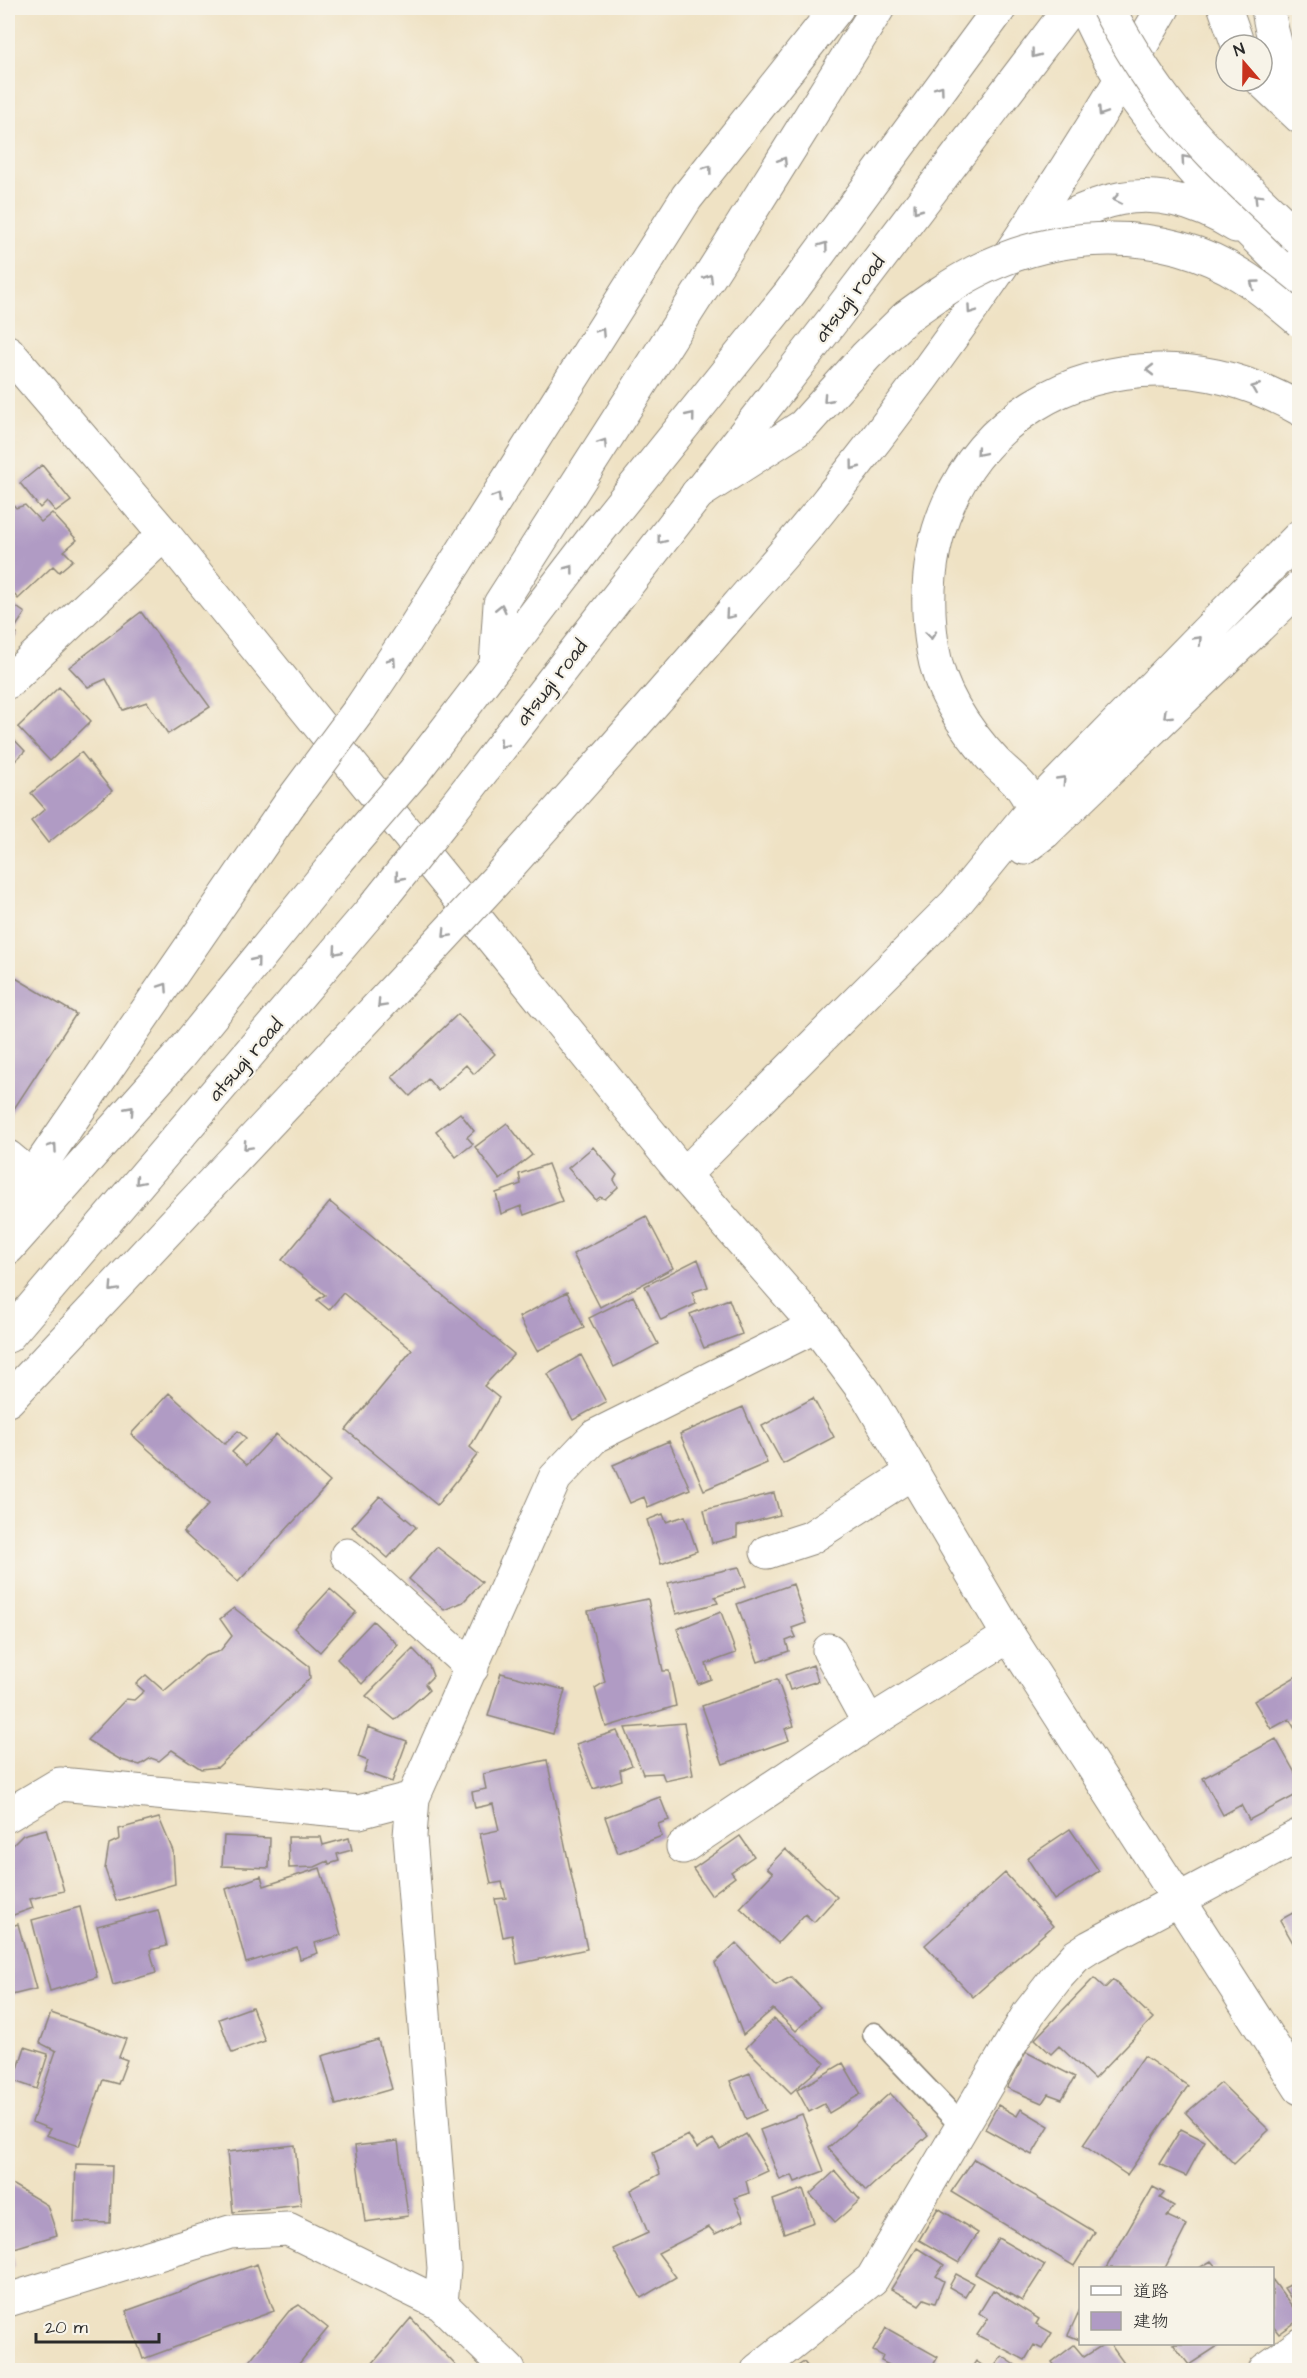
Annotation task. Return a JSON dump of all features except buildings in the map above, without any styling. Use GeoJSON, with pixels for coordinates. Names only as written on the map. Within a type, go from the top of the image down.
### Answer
{"type":"FeatureCollection","features":[{"type":"Feature","properties":{"kind":"main road"},"geometry":{"type":"LineString","coordinates":[[8,1212],[20,1167],[360,709],[429,606],[687,197],[837,8]]}},
{"type":"Feature","properties":{"kind":"main road"},"geometry":{"type":"LineString","coordinates":[[496,666],[500,603],[729,246],[878,8]]}},
{"type":"Feature","properties":{"kind":"main road"},"geometry":{"type":"LineString","coordinates":[[8,1248],[179,1056],[414,772],[598,532],[789,293],[1000,8]]}},
{"type":"Feature","properties":{"kind":"main road","name":"atsugi road"},"geometry":{"type":"LineString","coordinates":[[8,1336],[375,906],[829,325],[1070,8]]}},
{"type":"Feature","properties":{"kind":"main road"},"geometry":{"type":"LineString","coordinates":[[1084,8],[1122,80],[1176,149],[1251,235],[1299,280]]}},
{"type":"Feature","properties":{"kind":"main road"},"geometry":{"type":"LineString","coordinates":[[1108,8],[1138,61],[1167,102],[1198,138],[1299,240]]}},
{"type":"Feature","properties":{"kind":"main road"},"geometry":{"type":"LineString","coordinates":[[8,1400],[499,877],[608,756],[828,500],[949,341],[1011,253],[1122,80],[1163,8]]}},
{"type":"Feature","properties":{"kind":"main road"},"geometry":{"type":"LineString","coordinates":[[1226,8],[1234,33]]}},
{"type":"Feature","properties":{"kind":"main road"},"geometry":{"type":"LineString","coordinates":[[1268,8],[1271,33],[1285,73],[1299,99]]}},
{"type":"Feature","properties":{"kind":"main road"},"geometry":{"type":"LineString","coordinates":[[1274,93],[1299,117]]}},
{"type":"Feature","properties":{"kind":"main road"},"geometry":{"type":"LineString","coordinates":[[1011,253],[1070,216],[1115,198],[1146,195],[1188,203],[1220,216],[1251,235]]}},
{"type":"Feature","properties":{"kind":"main road"},"geometry":{"type":"LineString","coordinates":[[697,494],[803,426],[866,356],[906,317],[943,290],[1013,257],[1055,244],[1098,239],[1146,241],[1175,246],[1207,258],[1241,275],[1271,296],[1299,321]]}},
{"type":"Feature","properties":{"kind":"main road"},"geometry":{"type":"LineString","coordinates":[[8,352],[164,534],[684,1175],[816,1326],[867,1395],[1010,1636],[1181,1900],[1299,2088]]}},
{"type":"Feature","properties":{"kind":"main road"},"geometry":{"type":"LineString","coordinates":[[1039,820],[1021,787],[984,750],[959,717],[943,686],[933,651],[929,579],[934,544],[944,513],[957,485],[975,457],[997,433],[1026,410],[1056,391],[1093,379],[1137,370],[1177,370],[1209,374],[1247,384],[1299,409]]}},
{"type":"Feature","properties":{"kind":"main road"},"geometry":{"type":"LineString","coordinates":[[8,682],[164,534]]}},
{"type":"Feature","properties":{"kind":"main road"},"geometry":{"type":"LineString","coordinates":[[684,1175],[1039,820],[1299,536]]}},
{"type":"Feature","properties":{"kind":"main road"},"geometry":{"type":"LineString","coordinates":[[1039,820],[1299,587]]}},
{"type":"Feature","properties":{"kind":"main road"},"geometry":{"type":"LineString","coordinates":[[441,2304],[444,2268],[410,1836],[413,1798],[555,1478],[595,1436],[816,1326]]}},
{"type":"Feature","properties":{"kind":"main road"},"geometry":{"type":"LineString","coordinates":[[767,1552],[810,1538],[913,1472]]}},
{"type":"Feature","properties":{"kind":"main road"},"geometry":{"type":"LineString","coordinates":[[347,1555],[472,1668]]}},
{"type":"Feature","properties":{"kind":"main road"},"geometry":{"type":"LineString","coordinates":[[683,1847],[869,1723],[1010,1636]]}},
{"type":"Feature","properties":{"kind":"main road"},"geometry":{"type":"LineString","coordinates":[[829,1650],[869,1723]]}},
{"type":"Feature","properties":{"kind":"main road"},"geometry":{"type":"LineString","coordinates":[[8,1815],[60,1784],[359,1812],[413,1798]]}},
{"type":"Feature","properties":{"kind":"main road"},"geometry":{"type":"LineString","coordinates":[[758,2370],[872,2279],[1029,2013],[1076,1956],[1299,1835]]}},
{"type":"Feature","properties":{"kind":"main road"},"geometry":{"type":"LineString","coordinates":[[8,2300],[230,2232],[288,2229],[441,2304],[509,2370]]}},
{"type":"Feature","properties":{"kind":"main road"},"geometry":{"type":"LineString","coordinates":[[1264,2370],[1299,2345]]}},
{"type":"Feature","properties":{"kind":"lane"},"geometry":{"type":"LineString","coordinates":[[874,2034],[963,2127]]}}]}
